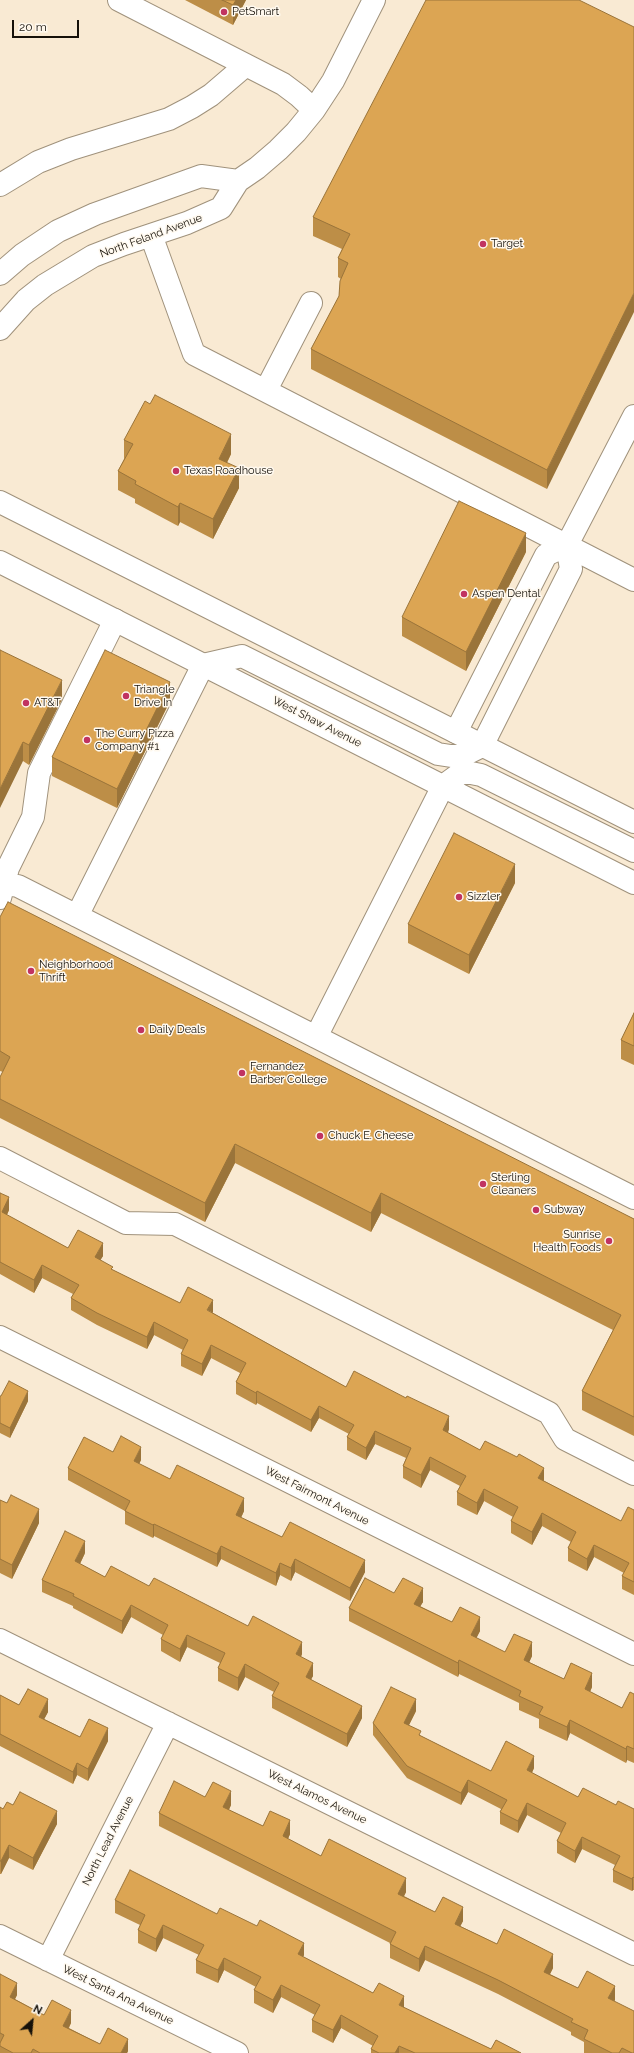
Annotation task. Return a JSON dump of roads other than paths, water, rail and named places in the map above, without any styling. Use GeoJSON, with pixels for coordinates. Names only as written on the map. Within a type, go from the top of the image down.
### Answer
{"type":"FeatureCollection","features":[{"type":"Feature","properties":{"kind":"street"},"geometry":{"type":"LineString","coordinates":[[119,0],[287,87],[314,110]]}},
{"type":"Feature","properties":{"kind":"street","name":"North Feland Avenue"},"geometry":{"type":"LineString","coordinates":[[0,329],[26,300],[45,285],[93,256],[187,223],[222,208],[238,180],[257,168],[278,150],[296,132],[314,110],[333,81],[374,0]]}},
{"type":"Feature","properties":{"kind":"street"},"geometry":{"type":"LineString","coordinates":[[0,185],[38,162],[169,119],[211,95],[246,65]]}},
{"type":"Feature","properties":{"kind":"street"},"geometry":{"type":"LineString","coordinates":[[0,274],[22,255],[58,231],[95,214],[201,176],[238,180]]}},
{"type":"Feature","properties":{"kind":"street"},"geometry":{"type":"LineString","coordinates":[[151,235],[194,354],[634,580]]}},
{"type":"Feature","properties":{"kind":"street"},"geometry":{"type":"LineString","coordinates":[[266,390],[311,304]]}},
{"type":"Feature","properties":{"kind":"street"},"geometry":{"type":"LineString","coordinates":[[77,916],[203,665],[242,656],[438,754],[462,756],[482,746],[571,569],[567,545],[634,416]]}},
{"type":"Feature","properties":{"kind":"street"},"geometry":{"type":"LineString","coordinates":[[0,502],[634,822]]}},
{"type":"Feature","properties":{"kind":"street"},"geometry":{"type":"LineString","coordinates":[[456,732],[546,555],[567,545]]}},
{"type":"Feature","properties":{"kind":"street","name":"West Shaw Avenue"},"geometry":{"type":"LineString","coordinates":[[0,562],[634,883]]}},
{"type":"Feature","properties":{"kind":"street"},"geometry":{"type":"LineString","coordinates":[[115,620],[39,773],[34,816],[8,868],[1,888],[18,886],[634,1198]]}},
{"type":"Feature","properties":{"kind":"street"},"geometry":{"type":"LineString","coordinates":[[316,1037],[443,786],[460,773],[471,772],[481,776],[634,851]]}},
{"type":"Feature","properties":{"kind":"street"},"geometry":{"type":"LineString","coordinates":[[0,1158],[126,1223],[175,1224],[549,1413],[565,1439],[634,1474]]}},
{"type":"Feature","properties":{"kind":"street","name":"West Fairmont Avenue"},"geometry":{"type":"LineString","coordinates":[[0,1337],[634,1654]]}},
{"type":"Feature","properties":{"kind":"street","name":"West Alamos Avenue"},"geometry":{"type":"LineString","coordinates":[[0,1640],[634,1954]]}},
{"type":"Feature","properties":{"kind":"street","name":"North Lead Avenue"},"geometry":{"type":"LineString","coordinates":[[48,1960],[168,1723]]}},
{"type":"Feature","properties":{"kind":"street","name":"West Santa Ana Avenue"},"geometry":{"type":"LineString","coordinates":[[0,1936],[237,2053]]}},
{"type":"Feature","properties":{"kind":"place","name":"PetSmart"},"geometry":{"type":"Point","coordinates":[224,12]}},
{"type":"Feature","properties":{"kind":"place","name":"Target"},"geometry":{"type":"Point","coordinates":[483,244]}},
{"type":"Feature","properties":{"kind":"place","name":"Texas Roadhouse"},"geometry":{"type":"Point","coordinates":[176,471]}},
{"type":"Feature","properties":{"kind":"place","name":"Aspen Dental"},"geometry":{"type":"Point","coordinates":[464,594]}},
{"type":"Feature","properties":{"kind":"place","name":"Triangle Drive In"},"geometry":{"type":"Point","coordinates":[126,696]}},
{"type":"Feature","properties":{"kind":"place","name":"AT&T"},"geometry":{"type":"Point","coordinates":[26,703]}},
{"type":"Feature","properties":{"kind":"place","name":"The Curry Pizza Company #1"},"geometry":{"type":"Point","coordinates":[87,740]}},
{"type":"Feature","properties":{"kind":"place","name":"Sizzler"},"geometry":{"type":"Point","coordinates":[459,897]}},
{"type":"Feature","properties":{"kind":"place","name":"Neighborhood Thrift"},"geometry":{"type":"Point","coordinates":[31,971]}},
{"type":"Feature","properties":{"kind":"place","name":"Daily Deals"},"geometry":{"type":"Point","coordinates":[141,1030]}},
{"type":"Feature","properties":{"kind":"place","name":"Fernandez Barber College"},"geometry":{"type":"Point","coordinates":[242,1073]}},
{"type":"Feature","properties":{"kind":"place","name":"Chuck E. Cheese"},"geometry":{"type":"Point","coordinates":[320,1136]}},
{"type":"Feature","properties":{"kind":"place","name":"Sterling Cleaners"},"geometry":{"type":"Point","coordinates":[483,1184]}},
{"type":"Feature","properties":{"kind":"place","name":"Subway"},"geometry":{"type":"Point","coordinates":[536,1210]}},
{"type":"Feature","properties":{"kind":"place","name":"Sunrise Health Foods"},"geometry":{"type":"Point","coordinates":[609,1241]}}]}
